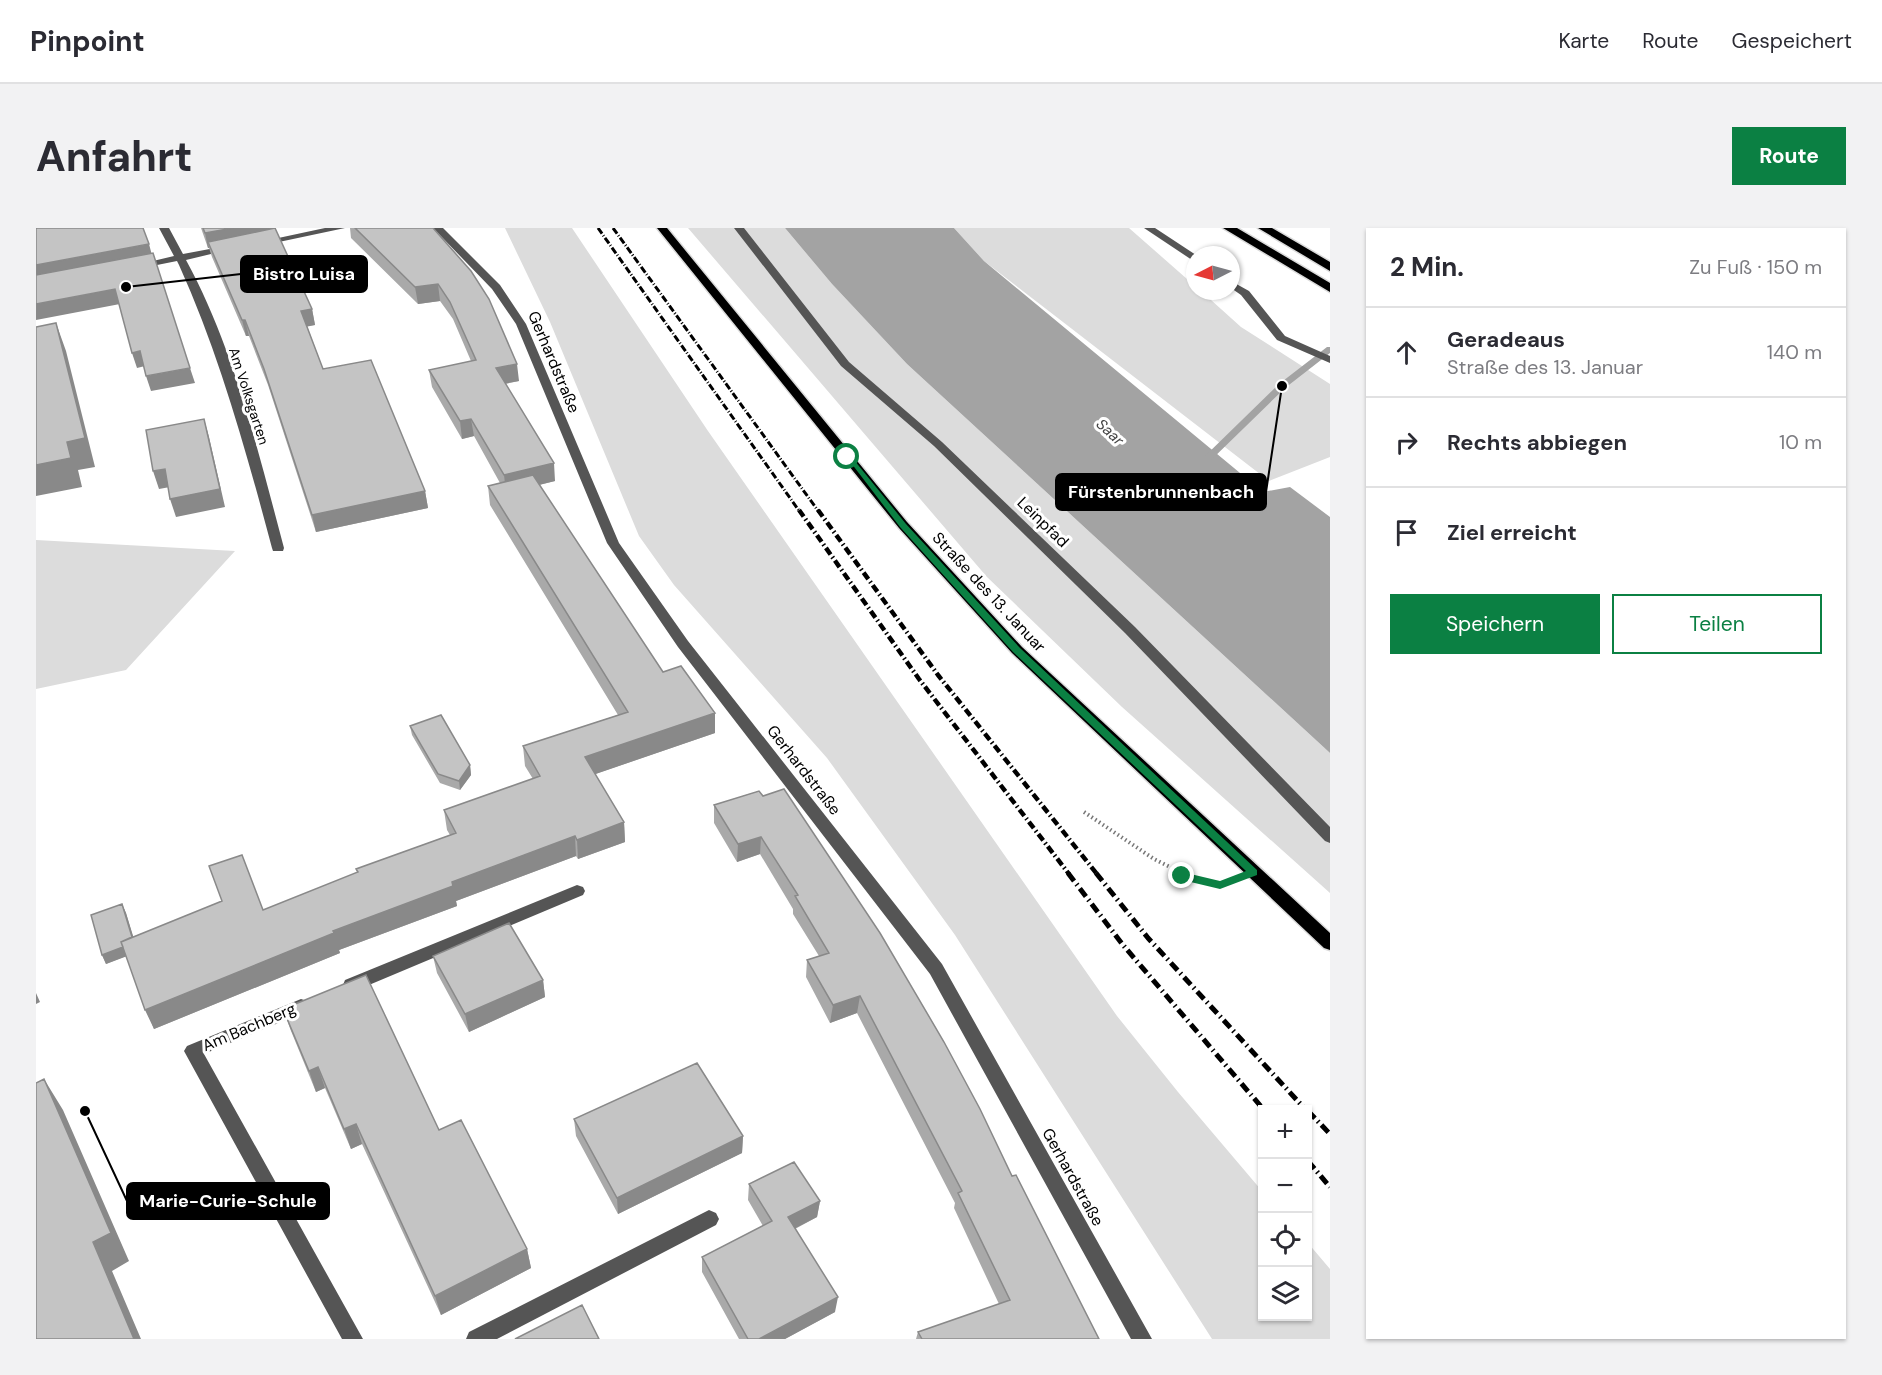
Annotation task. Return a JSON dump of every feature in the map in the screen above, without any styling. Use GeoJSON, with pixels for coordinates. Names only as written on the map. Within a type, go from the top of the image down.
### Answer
{"type":"FeatureCollection","features":[{"type":"Feature","properties":{"kind":"highway"},"geometry":{"type":"LineString","coordinates":[[1229,228],[1330,288]]}},
{"type":"Feature","properties":{"kind":"highway"},"geometry":{"type":"LineString","coordinates":[[1264,228],[1330,267]]}},
{"type":"Feature","properties":{"kind":"main road","name":"Straße des 13. Januar"},"geometry":{"type":"LineString","coordinates":[[662,228],[903,525],[985,616],[1090,721],[1330,943]]}},
{"type":"Feature","properties":{"kind":"street","name":"Am Volksgarten"},"geometry":{"type":"LineString","coordinates":[[164,228],[181,257],[201,304],[239,409],[278,548]]}},
{"type":"Feature","properties":{"kind":"street"},"geometry":{"type":"LineString","coordinates":[[249,245],[340,228]]}},
{"type":"Feature","properties":{"kind":"street","name":"Gerhardstraße"},"geometry":{"type":"LineString","coordinates":[[438,228],[496,287],[521,324],[597,508],[624,559],[683,644],[936,969],[1142,1339]]}},
{"type":"Feature","properties":{"kind":"street","name":"Leinpfad"},"geometry":{"type":"LineString","coordinates":[[739,228],[845,364],[938,444],[1130,630],[1330,837]]}},
{"type":"Feature","properties":{"kind":"street"},"geometry":{"type":"LineString","coordinates":[[1149,228],[1186,253]]}},
{"type":"Feature","properties":{"kind":"street"},"geometry":{"type":"LineString","coordinates":[[125,268],[238,247]]}},
{"type":"Feature","properties":{"kind":"street"},"geometry":{"type":"LineString","coordinates":[[1240,290],[1281,338],[1330,360]]}},
{"type":"Feature","properties":{"kind":"street"},"geometry":{"type":"LineString","coordinates":[[335,991],[577,891]]}},
{"type":"Feature","properties":{"kind":"street","name":"Am Bachberg"},"geometry":{"type":"LineString","coordinates":[[313,1000],[193,1051],[353,1339]]}},
{"type":"Feature","properties":{"kind":"street"},"geometry":{"type":"LineString","coordinates":[[476,1339],[709,1219]]}},
{"type":"Feature","properties":{"kind":"path"},"geometry":{"type":"LineString","coordinates":[[1084,812],[1182,876],[1220,885],[1254,873]]}},
{"type":"Feature","properties":{"kind":"shaded area"},"geometry":{"type":"Polygon","coordinates":[[[505,228],[572,228],[708,431],[1117,1016],[1258,1186],[1258,1321],[1312,1321],[1312,1248],[1330,1269],[1330,1339],[1212,1339],[955,935],[827,758],[674,585],[639,536],[550,322],[505,228]]]}},
{"type":"Feature","properties":{"kind":"shaded area"},"geometry":{"type":"Polygon","coordinates":[[[688,228],[785,228],[832,284],[907,364],[1330,753],[1330,893],[1122,707],[987,577],[688,228]]]}},
{"type":"Feature","properties":{"kind":"shaded area"},"geometry":{"type":"Polygon","coordinates":[[[954,228],[1129,228],[1186,278],[1186,300],[1211,300],[1241,327],[1330,384],[1330,457],[1269,481],[984,261],[954,228]]]}},
{"type":"Feature","properties":{"kind":"shaded area"},"geometry":{"type":"Polygon","coordinates":[[[36,540],[235,551],[126,670],[36,689],[36,540]]]}},
{"type":"Feature","properties":{"kind":"water","name":"Saar"},"geometry":{"type":"Polygon","coordinates":[[[785,228],[954,228],[984,261],[1263,492],[1290,487],[1330,517],[1330,753],[907,364],[832,284],[785,228]]]}},
{"type":"Feature","properties":{"kind":"building"},"geometry":{"type":"Polygon","coordinates":[[[36,228],[143,228],[149,244],[36,265],[36,228]]]}},
{"type":"Feature","properties":{"kind":"building"},"geometry":{"type":"Polygon","coordinates":[[[203,228],[233,228],[205,233],[203,228]]]}},
{"type":"Feature","properties":{"kind":"building"},"geometry":{"type":"Polygon","coordinates":[[[275,228],[312,309],[301,311],[323,369],[371,360],[425,491],[312,515],[264,369],[245,320],[242,320],[208,242],[275,228]]]}},
{"type":"Feature","properties":{"kind":"building"},"geometry":{"type":"Polygon","coordinates":[[[355,228],[433,228],[471,271],[489,299],[517,364],[496,368],[554,463],[504,475],[471,419],[460,421],[429,370],[476,360],[450,302],[438,284],[415,287],[355,228]]]}},
{"type":"Feature","properties":{"kind":"building"},"geometry":{"type":"Polygon","coordinates":[[[153,253],[190,368],[146,376],[140,351],[132,353],[115,289],[36,304],[36,275],[153,253]]]}},
{"type":"Feature","properties":{"kind":"building"},"geometry":{"type":"Polygon","coordinates":[[[56,323],[85,438],[67,442],[71,458],[36,465],[36,327],[56,323]]]}},
{"type":"Feature","properties":{"kind":"building"},"geometry":{"type":"Polygon","coordinates":[[[204,419],[220,489],[170,499],[165,469],[153,471],[146,430],[204,419]]]}},
{"type":"Feature","properties":{"kind":"building"},"geometry":{"type":"Polygon","coordinates":[[[533,475],[663,672],[681,666],[715,713],[585,757],[624,822],[577,840],[575,836],[452,882],[453,886],[333,931],[334,933],[145,1010],[121,942],[222,901],[209,866],[242,855],[263,910],[358,872],[356,869],[456,833],[444,810],[540,776],[523,746],[628,712],[488,486],[533,475]]]}},
{"type":"Feature","properties":{"kind":"building"},"geometry":{"type":"Polygon","coordinates":[[[441,715],[470,765],[459,781],[438,774],[410,726],[441,715]]]}},
{"type":"Feature","properties":{"kind":"building"},"geometry":{"type":"Polygon","coordinates":[[[784,789],[880,933],[944,1042],[1012,1176],[1016,1175],[1099,1339],[922,1339],[918,1332],[1010,1300],[958,1193],[962,1191],[860,996],[833,1005],[807,960],[829,953],[795,896],[798,895],[761,837],[738,844],[714,805],[759,791],[763,796],[784,789]]]}},
{"type":"Feature","properties":{"kind":"building"},"geometry":{"type":"Polygon","coordinates":[[[122,904],[132,937],[121,942],[123,947],[102,955],[91,915],[122,904]]]}},
{"type":"Feature","properties":{"kind":"building"},"geometry":{"type":"Polygon","coordinates":[[[509,923],[543,980],[465,1014],[433,956],[509,923]]]}},
{"type":"Feature","properties":{"kind":"building"},"geometry":{"type":"Polygon","coordinates":[[[366,975],[439,1130],[461,1120],[527,1249],[435,1296],[356,1124],[344,1129],[318,1067],[309,1071],[283,1009],[366,975]]]}},
{"type":"Feature","properties":{"kind":"building"},"geometry":{"type":"Polygon","coordinates":[[[697,1063],[743,1136],[617,1198],[574,1119],[697,1063]]]}},
{"type":"Feature","properties":{"kind":"building"},"geometry":{"type":"Polygon","coordinates":[[[44,1079],[111,1233],[93,1242],[134,1339],[36,1339],[36,1083],[44,1079]]]}},
{"type":"Feature","properties":{"kind":"building"},"geometry":{"type":"Polygon","coordinates":[[[794,1162],[820,1201],[788,1217],[838,1297],[759,1339],[748,1339],[702,1257],[772,1221],[749,1184],[794,1162]]]}},
{"type":"Feature","properties":{"kind":"building"},"geometry":{"type":"Polygon","coordinates":[[[582,1305],[599,1339],[515,1339],[582,1305]]]}},
{"type":"Feature","properties":{"kind":"waterway"},"geometry":{"type":"LineString","coordinates":[[1205,461],[1282,386],[1330,349]]}},
{"type":"Feature","properties":{"kind":"railway"},"geometry":{"type":"LineString","coordinates":[[598,228],[800,512]]}},
{"type":"Feature","properties":{"kind":"railway"},"geometry":{"type":"LineString","coordinates":[[613,228],[819,512]]}},
{"type":"Feature","properties":{"kind":"railway"},"geometry":{"type":"LineString","coordinates":[[799,510],[919,679],[1069,874]]}},
{"type":"Feature","properties":{"kind":"railway"},"geometry":{"type":"LineString","coordinates":[[818,510],[938,675],[1097,874]]}},
{"type":"Feature","properties":{"kind":"railway"},"geometry":{"type":"LineString","coordinates":[[1068,873],[1123,945],[1260,1105]]}},
{"type":"Feature","properties":{"kind":"railway"},"geometry":{"type":"LineString","coordinates":[[1096,873],[1148,938],[1301,1105]]}},
{"type":"Feature","properties":{"kind":"railway"},"geometry":{"type":"LineString","coordinates":[[1312,1115],[1330,1134]]}},
{"type":"Feature","properties":{"kind":"railway"},"geometry":{"type":"LineString","coordinates":[[1312,1166],[1330,1187]]}},
{"type":"Feature","properties":{"kind":"place","name":"Bistro Luisa"},"geometry":{"type":"Point","coordinates":[126,287]}},
{"type":"Feature","properties":{"kind":"place","name":"Fürstenbrunnenbach"},"geometry":{"type":"Point","coordinates":[1282,386]}},
{"type":"Feature","properties":{"kind":"place","name":"Marie-Curie-Schule"},"geometry":{"type":"Point","coordinates":[85,1111]}},
{"type":"Feature","properties":{"kind":"route"},"geometry":{"type":"LineString","coordinates":[[847,457],[903,525],[1017,650],[1254,873],[1220,885],[1182,876]]}}]}
